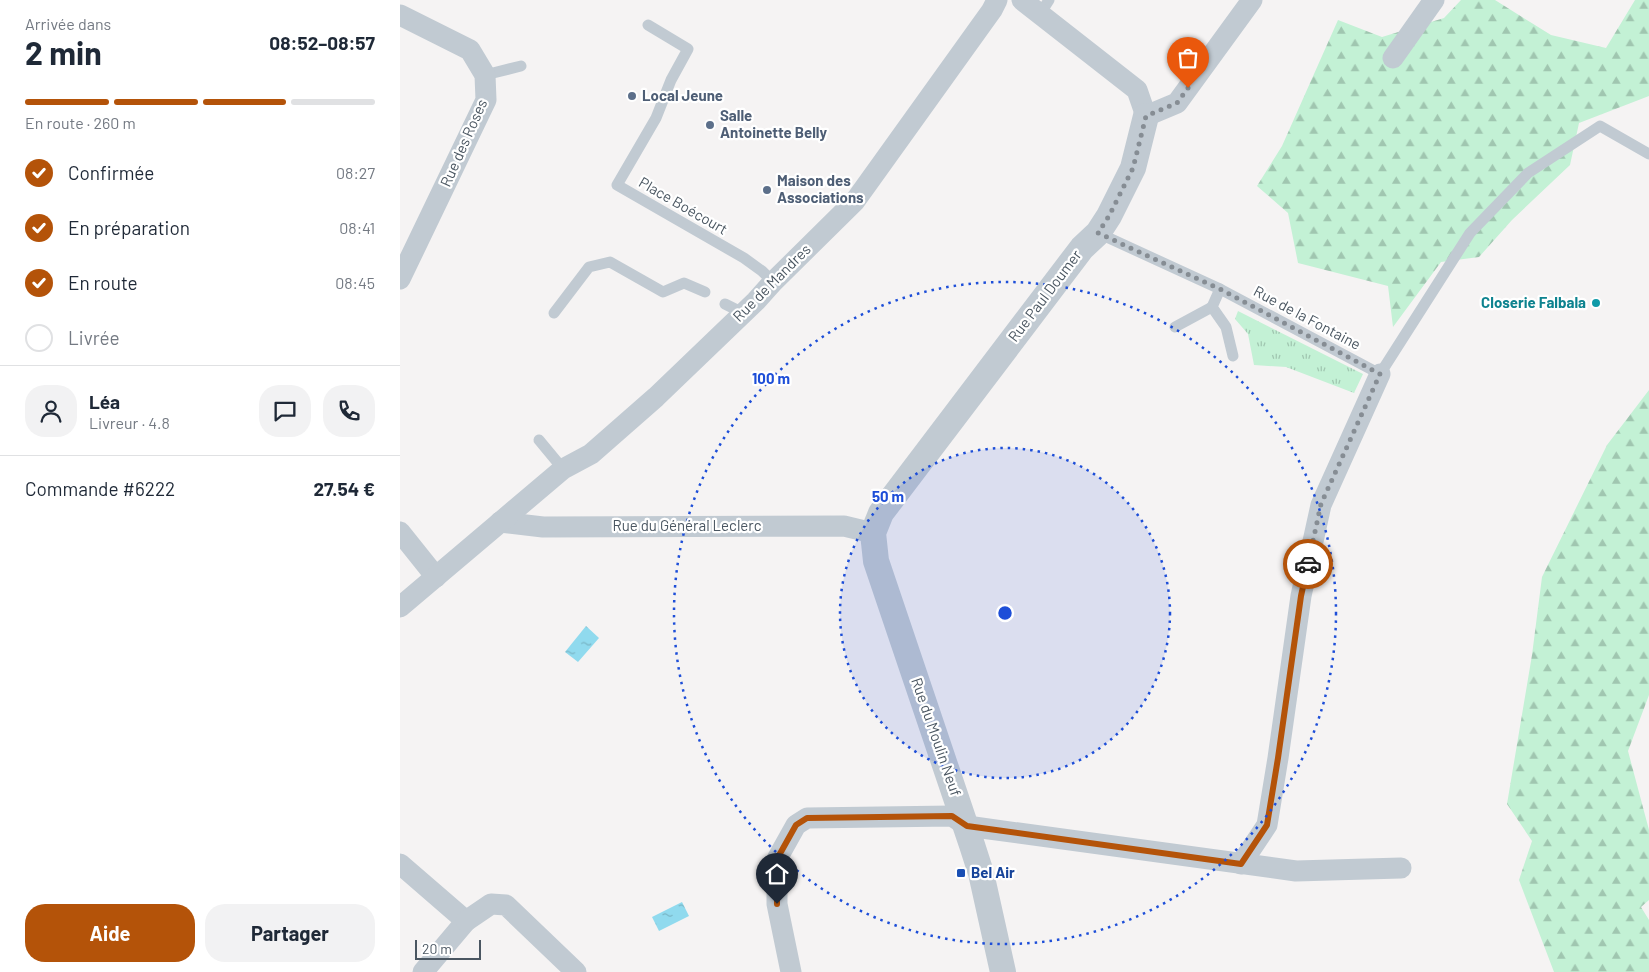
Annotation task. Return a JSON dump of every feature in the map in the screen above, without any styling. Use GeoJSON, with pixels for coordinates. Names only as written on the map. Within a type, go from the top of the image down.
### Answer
{"type":"FeatureCollection","features":[{"type":"Feature","properties":{"kind":"street","name":"Rue de Mandres"},"geometry":{"type":"LineString","coordinates":[[400,607],[563,469],[591,454],[656,397],[734,308],[756,301],[855,201],[997,0]]}},
{"type":"Feature","properties":{"kind":"street"},"geometry":{"type":"LineString","coordinates":[[1022,0],[1044,7],[1137,90],[1146,116],[1177,103],[1252,0]]}},
{"type":"Feature","properties":{"kind":"street"},"geometry":{"type":"LineString","coordinates":[[1392,58],[1434,0]]}},
{"type":"Feature","properties":{"kind":"street","name":"Rue des Roses"},"geometry":{"type":"LineString","coordinates":[[400,15],[470,50],[485,75],[486,100],[400,279]]}},
{"type":"Feature","properties":{"kind":"street","name":"Rue Paul Doumer"},"geometry":{"type":"LineString","coordinates":[[873,533],[881,514],[899,490],[1082,248],[1098,233],[1109,216],[1133,168],[1146,116]]}},
{"type":"Feature","properties":{"kind":"street"},"geometry":{"type":"LineString","coordinates":[[1241,864],[1267,825],[1301,596],[1321,504],[1380,374]]}},
{"type":"Feature","properties":{"kind":"street","name":"Rue du Général Leclerc"},"geometry":{"type":"LineString","coordinates":[[500,522],[543,526],[844,526],[873,533]]}},
{"type":"Feature","properties":{"kind":"street"},"geometry":{"type":"LineString","coordinates":[[400,532],[436,577]]}},
{"type":"Feature","properties":{"kind":"street","name":"Rue du Moulin Neuf"},"geometry":{"type":"LineString","coordinates":[[873,533],[876,561],[967,826],[1003,972]]}},
{"type":"Feature","properties":{"kind":"street"},"geometry":{"type":"LineString","coordinates":[[791,972],[777,904],[777,859],[796,825],[807,818],[952,816],[967,826],[1296,871],[1401,868]]}},
{"type":"Feature","properties":{"kind":"street"},"geometry":{"type":"LineString","coordinates":[[400,864],[466,922]]}},
{"type":"Feature","properties":{"kind":"street"},"geometry":{"type":"LineString","coordinates":[[423,972],[466,922],[491,904],[506,905],[576,972]]}},
{"type":"Feature","properties":{"kind":"lane","name":"Place Boécourt"},"geometry":{"type":"LineString","coordinates":[[648,25],[688,49],[656,118],[617,185],[744,258],[773,282]]}},
{"type":"Feature","properties":{"kind":"lane"},"geometry":{"type":"LineString","coordinates":[[485,75],[521,66]]}},
{"type":"Feature","properties":{"kind":"lane"},"geometry":{"type":"LineString","coordinates":[[1380,374],[1470,233],[1528,173],[1600,126],[1649,154]]}},
{"type":"Feature","properties":{"kind":"lane","name":"Rue de la Fontaine"},"geometry":{"type":"LineString","coordinates":[[1098,233],[1220,289],[1380,374]]}},
{"type":"Feature","properties":{"kind":"lane"},"geometry":{"type":"LineString","coordinates":[[554,313],[589,267],[610,262],[663,292],[684,284],[704,292]]}},
{"type":"Feature","properties":{"kind":"lane"},"geometry":{"type":"LineString","coordinates":[[1175,327],[1212,307],[1220,289]]}},
{"type":"Feature","properties":{"kind":"lane"},"geometry":{"type":"LineString","coordinates":[[1212,307],[1226,327],[1233,356]]}},
{"type":"Feature","properties":{"kind":"lane"},"geometry":{"type":"LineString","coordinates":[[539,440],[563,469]]}},
{"type":"Feature","properties":{"kind":"green space"},"geometry":{"type":"Polygon","coordinates":[[[1461,0],[1495,0],[1551,35],[1606,48],[1635,0],[1649,0],[1649,96],[1579,123],[1570,165],[1512,220],[1479,257],[1441,262],[1393,327],[1388,286],[1298,263],[1288,213],[1257,186],[1282,146],[1338,20],[1382,37],[1444,18],[1461,0]]]}},
{"type":"Feature","properties":{"kind":"green space"},"geometry":{"type":"Polygon","coordinates":[[[1238,311],[1363,374],[1354,393],[1286,367],[1254,365],[1248,334],[1235,319],[1238,311]]]}},
{"type":"Feature","properties":{"kind":"green space"},"geometry":{"type":"Polygon","coordinates":[[[1649,390],[1649,695],[1628,751],[1649,830],[1649,900],[1641,907],[1649,920],[1649,972],[1554,972],[1519,880],[1532,841],[1507,804],[1532,655],[1542,577],[1607,445],[1649,390]]]}},
{"type":"Feature","properties":{"kind":"water"},"geometry":{"type":"Polygon","coordinates":[[[586,626],[599,638],[578,662],[565,652],[586,626]]]}},
{"type":"Feature","properties":{"kind":"water"},"geometry":{"type":"Polygon","coordinates":[[[682,902],[689,916],[659,931],[652,917],[682,902]]]}},
{"type":"Feature","properties":{"kind":"way so far"},"geometry":{"type":"LineString","coordinates":[[1188,88],[1177,103],[1146,116],[1133,168],[1109,216],[1098,233],[1220,289],[1380,374],[1321,504],[1308,564]]}},
{"type":"Feature","properties":{"kind":"place","name":"Local Jeune"},"geometry":{"type":"Point","coordinates":[632,96]}},
{"type":"Feature","properties":{"kind":"place","name":"Salle Antoinette Belly"},"geometry":{"type":"Point","coordinates":[710,125]}},
{"type":"Feature","properties":{"kind":"place","name":"Maison des Associations"},"geometry":{"type":"Point","coordinates":[767,190]}},
{"type":"Feature","properties":{"kind":"place","name":"Closerie Falbala"},"geometry":{"type":"Point","coordinates":[1596,303]}},
{"type":"Feature","properties":{"kind":"place","name":"Bel Air"},"geometry":{"type":"Point","coordinates":[961,873]}},
{"type":"Feature","properties":{"kind":"route"},"geometry":{"type":"LineString","coordinates":[[777,904],[777,859],[796,825],[807,818],[952,816],[967,826],[1241,864],[1267,825],[1301,596],[1308,564]]}}]}
